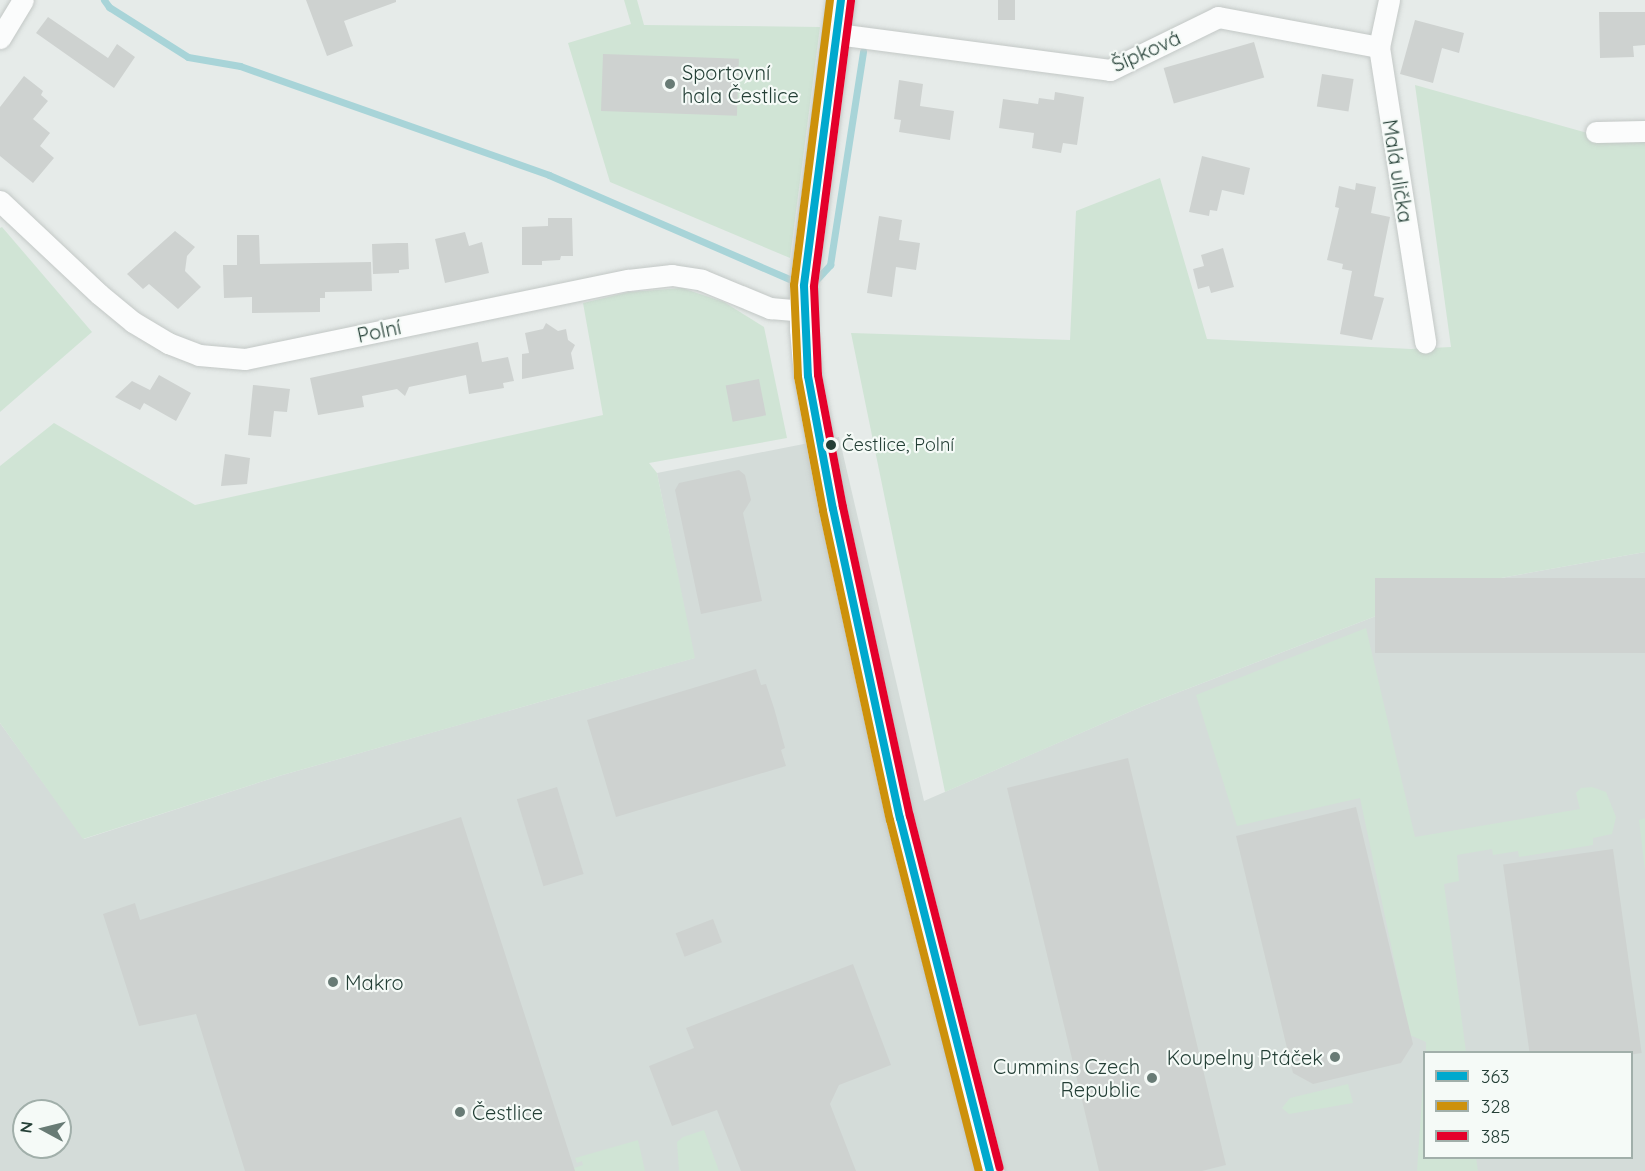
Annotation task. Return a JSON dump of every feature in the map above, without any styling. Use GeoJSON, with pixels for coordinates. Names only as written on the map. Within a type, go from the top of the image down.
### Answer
{"type":"FeatureCollection","features":[{"type":"Feature","properties":{"kind":"street"},"geometry":{"type":"LineString","coordinates":[[0,38],[23,0]]}},
{"type":"Feature","properties":{"kind":"street"},"geometry":{"type":"LineString","coordinates":[[841,0],[804,286],[803,311],[808,376],[861,644],[908,848],[990,1171]]}},
{"type":"Feature","properties":{"kind":"street","name":"Malá ulička"},"geometry":{"type":"LineString","coordinates":[[1389,0],[1378,47],[1425,342]]}},
{"type":"Feature","properties":{"kind":"street","name":"Šípková"},"geometry":{"type":"LineString","coordinates":[[837,34],[1110,70],[1218,17],[1378,47]]}},
{"type":"Feature","properties":{"kind":"street"},"geometry":{"type":"LineString","coordinates":[[1596,132],[1645,131]]}},
{"type":"Feature","properties":{"kind":"street","name":"Polní"},"geometry":{"type":"LineString","coordinates":[[0,201],[99,294],[133,322],[168,343],[199,356],[245,359],[616,282],[672,275],[702,280],[770,308],[803,311]]}},
{"type":"Feature","properties":{"kind":"shaded area"},"geometry":{"type":"Polygon","coordinates":[[[839,437],[924,801],[1143,706],[1451,587],[1645,552],[1645,1171],[0,1171],[0,723],[84,839],[279,776],[694,658],[657,473],[839,437]]]}},
{"type":"Feature","properties":{"kind":"green space"},"geometry":{"type":"Polygon","coordinates":[[[624,0],[637,0],[644,25],[820,27],[790,258],[610,182],[568,43],[631,24],[624,0]]]}},
{"type":"Feature","properties":{"kind":"green space"},"geometry":{"type":"Polygon","coordinates":[[[1415,85],[1591,134],[1645,133],[1645,552],[1451,587],[1143,706],[945,792],[851,333],[1070,340],[1076,211],[1160,178],[1207,339],[1411,349],[1451,347],[1415,85]]]}},
{"type":"Feature","properties":{"kind":"green space"},"geometry":{"type":"Polygon","coordinates":[[[2,227],[92,332],[0,412],[0,228],[2,227]]]}},
{"type":"Feature","properties":{"kind":"green space"},"geometry":{"type":"Polygon","coordinates":[[[682,288],[724,302],[764,327],[787,438],[649,463],[657,473],[695,658],[279,776],[83,839],[0,723],[0,466],[54,423],[195,505],[603,415],[583,303],[629,292],[682,288]]]}},
{"type":"Feature","properties":{"kind":"green space"},"geometry":{"type":"Polygon","coordinates":[[[1366,628],[1415,837],[1580,809],[1576,793],[1581,788],[1592,787],[1606,792],[1616,817],[1612,834],[1593,838],[1593,845],[1519,857],[1518,851],[1493,855],[1492,849],[1457,855],[1459,881],[1444,884],[1466,1051],[1426,1051],[1426,1042],[1410,1035],[1360,798],[1237,826],[1196,695],[1366,628]]]}},
{"type":"Feature","properties":{"kind":"green space"},"geometry":{"type":"Polygon","coordinates":[[[1645,818],[1645,871],[1639,820],[1645,818]]]}},
{"type":"Feature","properties":{"kind":"green space"},"geometry":{"type":"Polygon","coordinates":[[[1348,1084],[1353,1103],[1289,1114],[1282,1108],[1290,1098],[1348,1084]]]}},
{"type":"Feature","properties":{"kind":"green space"},"geometry":{"type":"Polygon","coordinates":[[[1423,1084],[1423,1159],[1476,1159],[1478,1171],[1417,1171],[1423,1084]]]}},
{"type":"Feature","properties":{"kind":"green space"},"geometry":{"type":"Polygon","coordinates":[[[704,1130],[719,1171],[679,1171],[677,1142],[683,1137],[704,1130]]]}},
{"type":"Feature","properties":{"kind":"green space"},"geometry":{"type":"Polygon","coordinates":[[[638,1140],[645,1171],[575,1171],[574,1168],[583,1165],[582,1161],[577,1163],[575,1158],[638,1140]]]}},
{"type":"Feature","properties":{"kind":"building"},"geometry":{"type":"Polygon","coordinates":[[[306,0],[396,0],[396,2],[344,21],[353,46],[327,56],[306,0]]]}},
{"type":"Feature","properties":{"kind":"building"},"geometry":{"type":"Polygon","coordinates":[[[998,0],[1015,0],[1015,20],[998,20],[998,0]]]}},
{"type":"Feature","properties":{"kind":"building"},"geometry":{"type":"Polygon","coordinates":[[[1599,12],[1645,12],[1645,45],[1633,46],[1634,57],[1600,58],[1599,12]]]}},
{"type":"Feature","properties":{"kind":"building"},"geometry":{"type":"Polygon","coordinates":[[[48,17],[108,58],[117,44],[135,57],[114,88],[36,33],[48,17]]]}},
{"type":"Feature","properties":{"kind":"building"},"geometry":{"type":"Polygon","coordinates":[[[1415,20],[1464,33],[1459,53],[1442,48],[1433,83],[1400,74],[1415,20]]]}},
{"type":"Feature","properties":{"kind":"building"},"geometry":{"type":"Polygon","coordinates":[[[1254,42],[1264,78],[1174,103],[1164,68],[1254,42]]]}},
{"type":"Feature","properties":{"kind":"building","name":"Sportovní hala Čestlice"},"geometry":{"type":"Polygon","coordinates":[[[603,54],[739,59],[737,116],[601,111],[603,54]]]}},
{"type":"Feature","properties":{"kind":"building"},"geometry":{"type":"Polygon","coordinates":[[[1322,74],[1354,79],[1348,112],[1317,107],[1322,74]]]}},
{"type":"Feature","properties":{"kind":"building"},"geometry":{"type":"Polygon","coordinates":[[[24,76],[43,91],[41,95],[48,101],[33,119],[50,133],[40,146],[54,158],[33,183],[0,156],[0,107],[24,76]]]}},
{"type":"Feature","properties":{"kind":"building"},"geometry":{"type":"Polygon","coordinates":[[[899,80],[923,84],[920,106],[954,111],[950,140],[899,132],[901,120],[894,119],[899,80]]]}},
{"type":"Feature","properties":{"kind":"building"},"geometry":{"type":"Polygon","coordinates":[[[1055,92],[1084,97],[1077,145],[1063,143],[1061,153],[1032,148],[1034,133],[999,128],[1003,99],[1038,104],[1039,98],[1054,100],[1055,92]]]}},
{"type":"Feature","properties":{"kind":"building"},"geometry":{"type":"Polygon","coordinates":[[[1202,156],[1250,168],[1244,195],[1222,190],[1217,211],[1210,210],[1209,216],[1189,212],[1202,156]]]}},
{"type":"Feature","properties":{"kind":"building"},"geometry":{"type":"Polygon","coordinates":[[[1356,183],[1376,187],[1371,213],[1390,217],[1374,296],[1384,298],[1372,340],[1340,334],[1352,271],[1342,269],[1343,264],[1327,260],[1339,208],[1335,207],[1339,186],[1355,190],[1356,183]]]}},
{"type":"Feature","properties":{"kind":"building"},"geometry":{"type":"Polygon","coordinates":[[[879,216],[902,220],[899,240],[920,243],[916,270],[896,267],[892,297],[867,293],[879,216]]]}},
{"type":"Feature","properties":{"kind":"building"},"geometry":{"type":"Polygon","coordinates":[[[548,218],[572,218],[573,256],[561,256],[560,260],[542,261],[542,265],[522,265],[522,227],[548,226],[548,218]]]}},
{"type":"Feature","properties":{"kind":"building"},"geometry":{"type":"Polygon","coordinates":[[[175,231],[195,247],[187,256],[185,271],[201,287],[178,309],[149,284],[143,289],[127,274],[175,231]]]}},
{"type":"Feature","properties":{"kind":"building"},"geometry":{"type":"Polygon","coordinates":[[[465,232],[469,246],[482,242],[489,273],[445,283],[435,239],[465,232]]]}},
{"type":"Feature","properties":{"kind":"building"},"geometry":{"type":"Polygon","coordinates":[[[237,235],[259,235],[260,264],[371,262],[372,291],[325,292],[325,298],[320,298],[320,312],[252,313],[252,297],[224,298],[223,265],[237,265],[237,235]]]}},
{"type":"Feature","properties":{"kind":"building"},"geometry":{"type":"Polygon","coordinates":[[[408,243],[409,269],[399,270],[399,273],[373,274],[372,244],[408,243]]]}},
{"type":"Feature","properties":{"kind":"building"},"geometry":{"type":"Polygon","coordinates":[[[1223,248],[1234,287],[1211,293],[1209,286],[1198,289],[1193,269],[1204,266],[1201,255],[1223,248]]]}},
{"type":"Feature","properties":{"kind":"building"},"geometry":{"type":"Polygon","coordinates":[[[546,323],[558,331],[566,329],[568,340],[575,345],[571,353],[574,369],[522,379],[522,354],[529,353],[525,333],[543,329],[546,323]]]}},
{"type":"Feature","properties":{"kind":"building"},"geometry":{"type":"Polygon","coordinates":[[[478,342],[482,362],[508,357],[514,381],[503,383],[504,388],[469,394],[466,375],[409,387],[405,396],[397,389],[362,396],[364,407],[318,415],[310,378],[478,342]]]}},
{"type":"Feature","properties":{"kind":"building"},"geometry":{"type":"Polygon","coordinates":[[[159,375],[191,393],[176,421],[144,403],[140,410],[115,397],[132,381],[150,390],[159,375]]]}},
{"type":"Feature","properties":{"kind":"building"},"geometry":{"type":"Polygon","coordinates":[[[759,379],[766,415],[733,422],[726,385],[759,379]]]}},
{"type":"Feature","properties":{"kind":"building"},"geometry":{"type":"Polygon","coordinates":[[[253,385],[290,389],[287,412],[274,411],[271,437],[248,435],[253,385]]]}},
{"type":"Feature","properties":{"kind":"building"},"geometry":{"type":"Polygon","coordinates":[[[225,454],[250,458],[247,484],[221,486],[225,454]]]}},
{"type":"Feature","properties":{"kind":"building"},"geometry":{"type":"Polygon","coordinates":[[[739,470],[745,475],[751,500],[743,513],[762,601],[701,614],[675,490],[679,483],[739,470]]]}},
{"type":"Feature","properties":{"kind":"building"},"geometry":{"type":"Polygon","coordinates":[[[1375,578],[1645,578],[1645,653],[1375,653],[1375,578]]]}},
{"type":"Feature","properties":{"kind":"building"},"geometry":{"type":"Polygon","coordinates":[[[756,669],[761,685],[766,684],[774,708],[785,748],[781,750],[786,766],[616,817],[587,720],[756,669]]]}},
{"type":"Feature","properties":{"kind":"building"},"geometry":{"type":"Polygon","coordinates":[[[1128,758],[1226,1165],[1202,1171],[1099,1171],[1007,788],[1128,758]]]}},
{"type":"Feature","properties":{"kind":"building"},"geometry":{"type":"Polygon","coordinates":[[[557,787],[584,874],[543,886],[517,799],[557,787]]]}},
{"type":"Feature","properties":{"kind":"building"},"geometry":{"type":"Polygon","coordinates":[[[1356,807],[1413,1044],[1401,1063],[1313,1084],[1293,1073],[1236,836],[1356,807]]]}},
{"type":"Feature","properties":{"kind":"building","name":"Makro"},"geometry":{"type":"Polygon","coordinates":[[[461,817],[575,1171],[245,1171],[196,1014],[139,1026],[103,914],[135,903],[140,920],[461,817]]]}},
{"type":"Feature","properties":{"kind":"building"},"geometry":{"type":"Polygon","coordinates":[[[1613,849],[1642,1053],[1633,1054],[1633,1051],[1529,1051],[1503,864],[1613,849]]]}},
{"type":"Feature","properties":{"kind":"building"},"geometry":{"type":"Polygon","coordinates":[[[713,919],[722,942],[685,957],[676,933],[713,919]]]}},
{"type":"Feature","properties":{"kind":"building"},"geometry":{"type":"Polygon","coordinates":[[[853,964],[891,1065],[839,1085],[830,1104],[856,1171],[741,1171],[717,1110],[672,1126],[649,1066],[694,1048],[686,1028],[853,964]]]}},
{"type":"Feature","properties":{"kind":"waterway"},"geometry":{"type":"LineString","coordinates":[[104,0],[109,7],[188,57],[240,66],[549,175],[792,280]]}},
{"type":"Feature","properties":{"kind":"waterway"},"geometry":{"type":"LineString","coordinates":[[816,280],[830,265],[863,52]]}},
{"type":"Feature","properties":{"kind":"transit line","name":"328"},"geometry":{"type":"LineString","coordinates":[[830,0],[794,285],[798,377],[823,511],[890,820],[979,1171]]}},
{"type":"Feature","properties":{"kind":"transit line","name":"363"},"geometry":{"type":"LineString","coordinates":[[841,0],[804,286],[808,376],[833,509],[900,818],[990,1171]]}},
{"type":"Feature","properties":{"kind":"transit line","name":"385"},"geometry":{"type":"LineString","coordinates":[[851,1],[814,287],[818,375],[843,507],[910,816],[1000,1168]]}},
{"type":"Feature","properties":{"kind":"place","name":"Sportovní hala Čestlice"},"geometry":{"type":"Point","coordinates":[670,84]}},
{"type":"Feature","properties":{"kind":"place","name":"Čestlice, Polní"},"geometry":{"type":"Point","coordinates":[831,445]}},
{"type":"Feature","properties":{"kind":"place","name":"Makro"},"geometry":{"type":"Point","coordinates":[333,982]}},
{"type":"Feature","properties":{"kind":"place","name":"Koupelny Ptáček"},"geometry":{"type":"Point","coordinates":[1335,1057]}},
{"type":"Feature","properties":{"kind":"place","name":"Cummins Czech Republic"},"geometry":{"type":"Point","coordinates":[1152,1078]}},
{"type":"Feature","properties":{"kind":"place","name":"Čestlice"},"geometry":{"type":"Point","coordinates":[460,1112]}}]}
